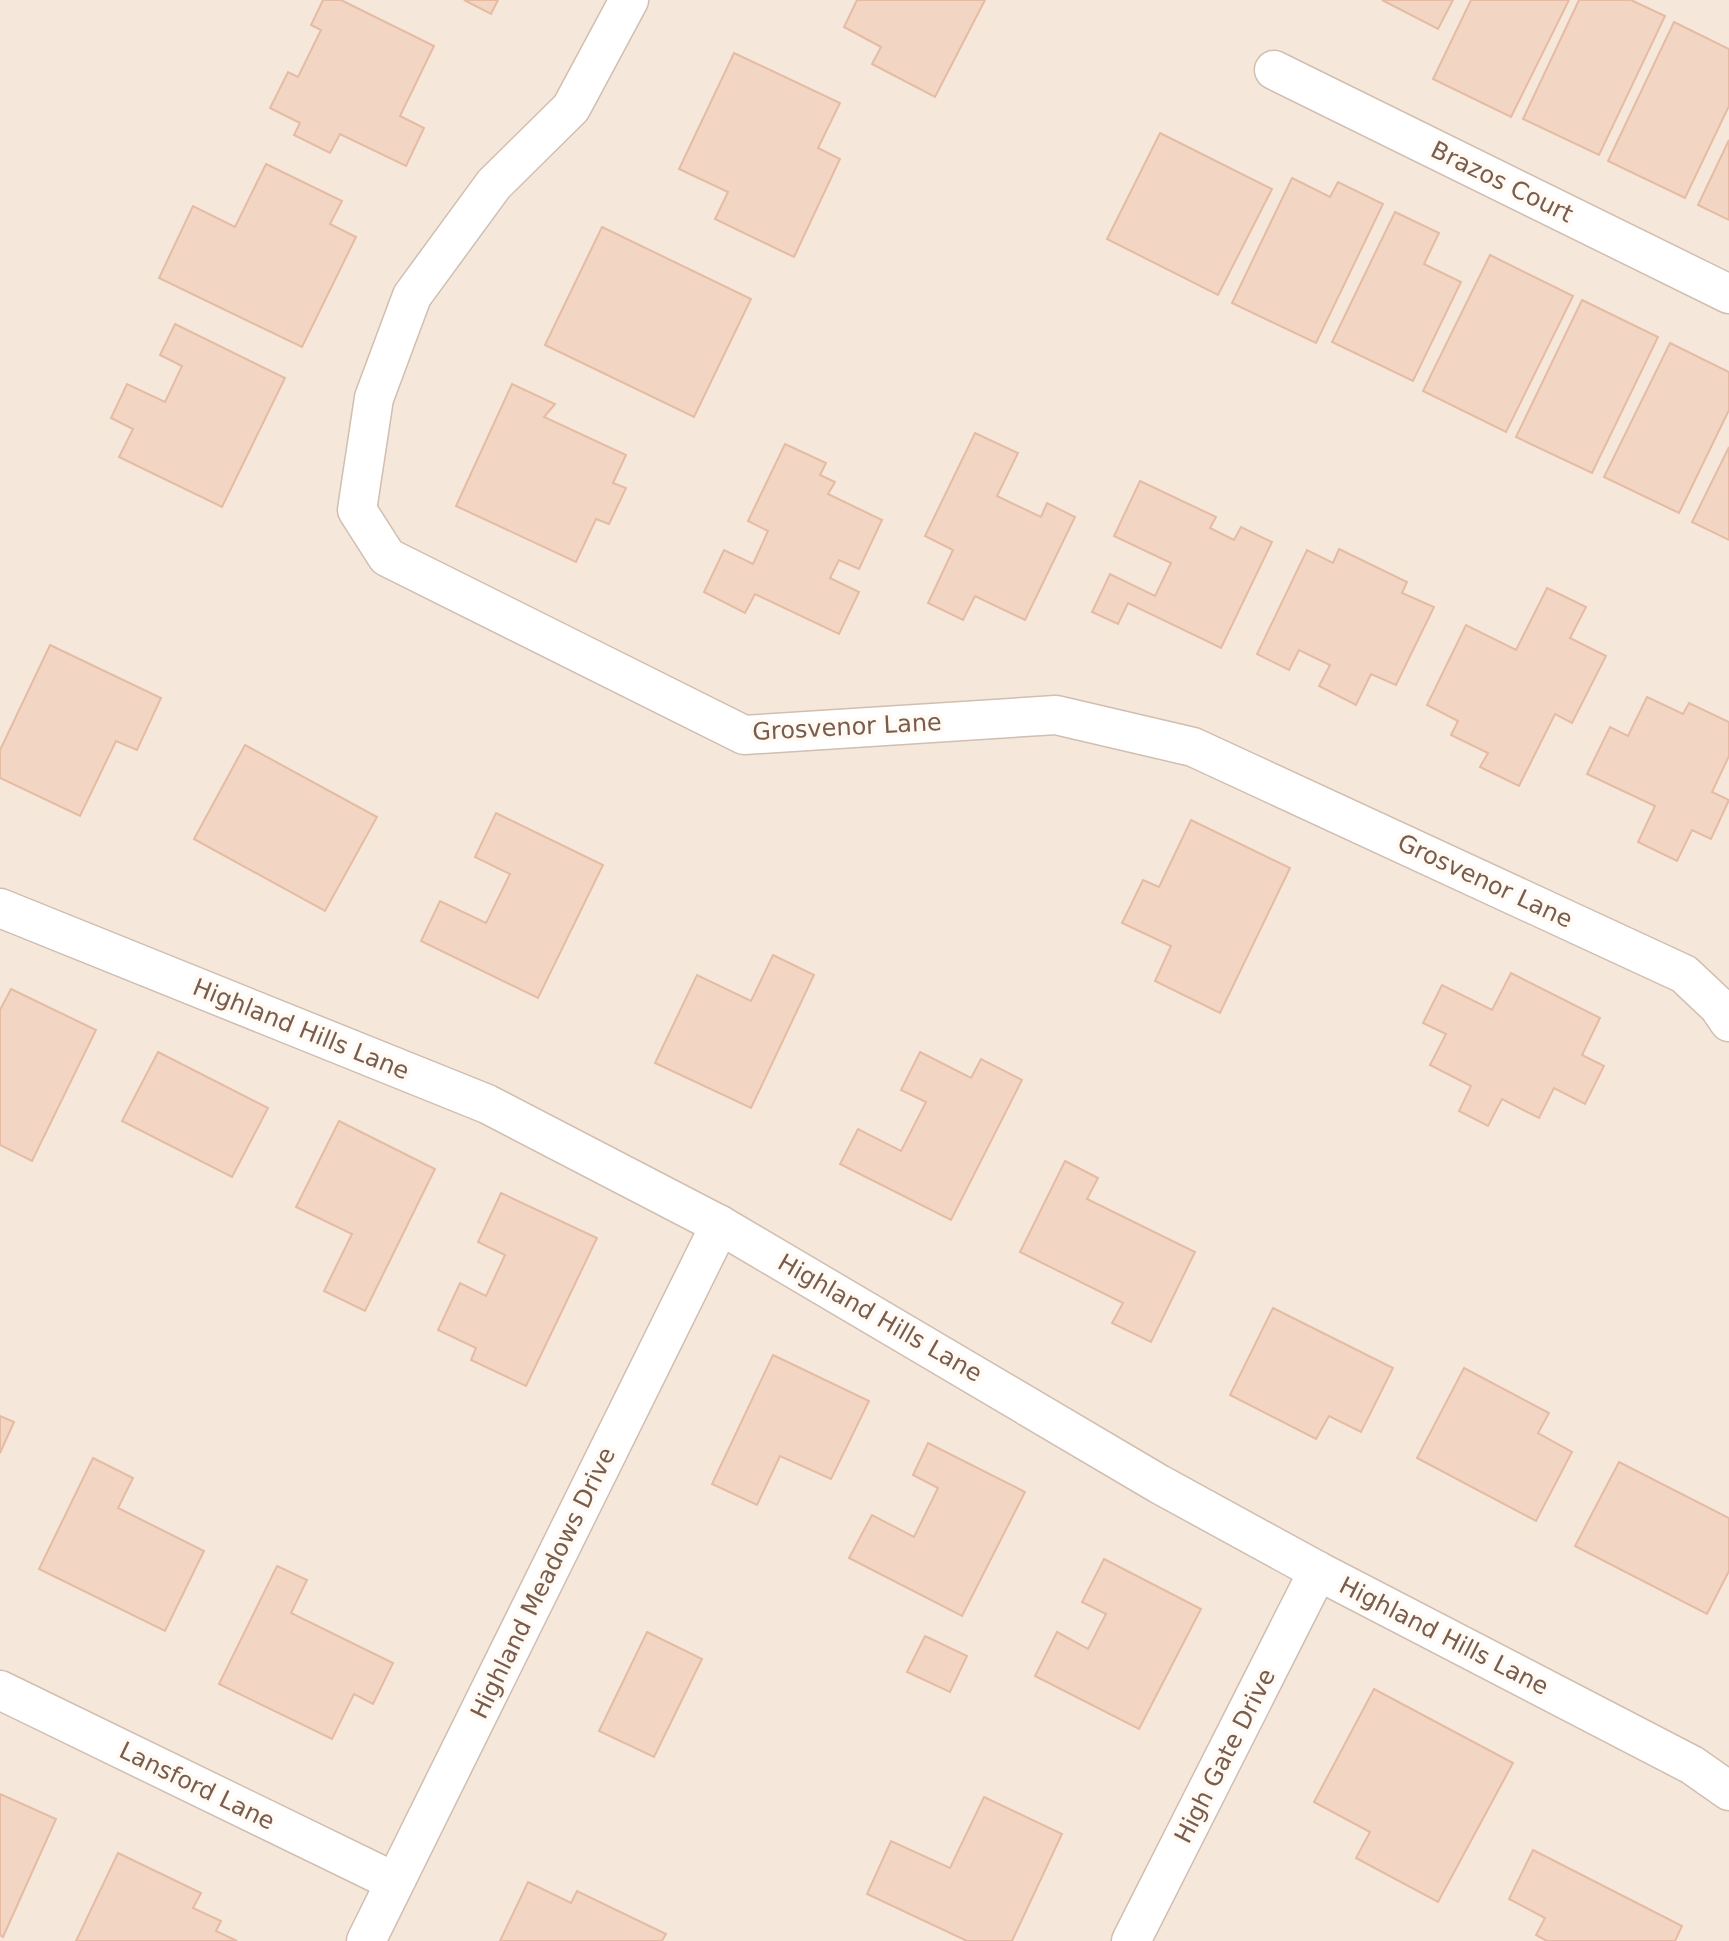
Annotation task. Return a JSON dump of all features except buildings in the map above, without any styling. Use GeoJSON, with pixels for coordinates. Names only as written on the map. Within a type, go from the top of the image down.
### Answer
{"type":"FeatureCollection","features":[{"type":"Feature","properties":{"kind":"street","name":"Grosvenor Lane"},"geometry":{"type":"LineString","coordinates":[[629,0],[571,108],[494,184],[412,296],[374,398],[357,510],[387,557],[744,735],[1056,715],[1193,747],[1684,974],[1718,1006],[1729,1022]]}},
{"type":"Feature","properties":{"kind":"street","name":"Brazos Court"},"geometry":{"type":"LineString","coordinates":[[1274,70],[1729,294]]}},
{"type":"Feature","properties":{"kind":"street","name":"Highland Hills Lane"},"geometry":{"type":"LineString","coordinates":[[0,908],[487,1104],[720,1225],[1159,1484],[1318,1571],[1692,1765],[1729,1791]]}},
{"type":"Feature","properties":{"kind":"street","name":"Highland Meadows Drive"},"geometry":{"type":"LineString","coordinates":[[366,1941],[720,1225]]}},
{"type":"Feature","properties":{"kind":"street","name":"High Gate Drive"},"geometry":{"type":"LineString","coordinates":[[1131,1941],[1318,1571]]}},
{"type":"Feature","properties":{"kind":"street","name":"Lansford Lane"},"geometry":{"type":"LineString","coordinates":[[0,1690],[395,1882]]}},
{"type":"Feature","properties":{"kind":"shaded area"},"geometry":{"type":"Polygon","coordinates":[[[0,0],[1729,0],[1729,1941],[0,1941],[0,0]]]}}]}
